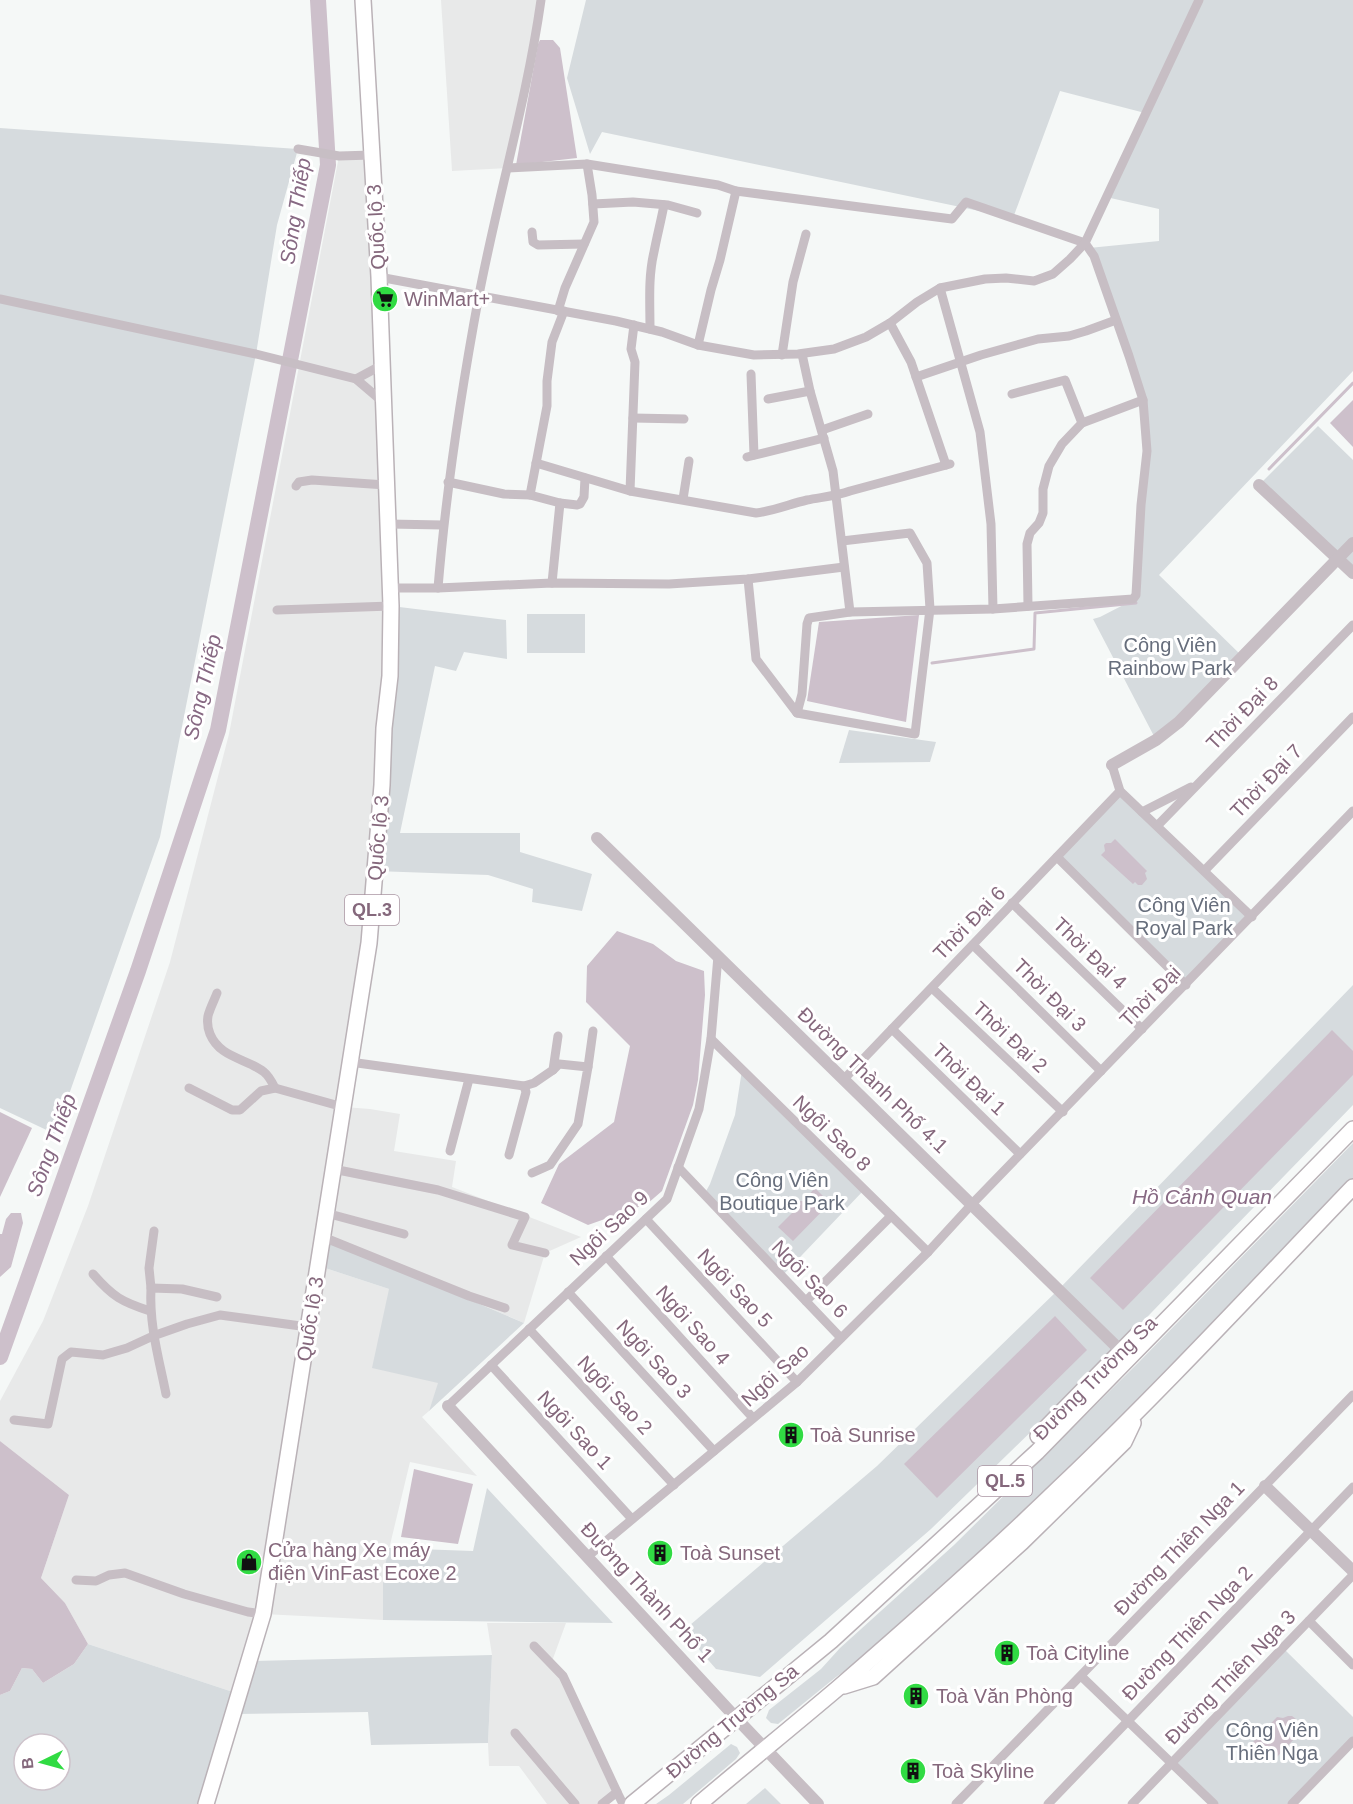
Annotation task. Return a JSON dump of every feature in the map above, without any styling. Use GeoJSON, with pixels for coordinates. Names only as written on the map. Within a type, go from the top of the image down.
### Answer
{"type":"FeatureCollection","features":[{"type":"Feature","properties":{"kind":"highway","name":"Quốc lộ 3"},"geometry":{"type":"LineString","coordinates":[[206,1804],[263,1614],[369,943],[382,785],[384,728],[390,676],[391,588],[379,277],[363,0]]}},
{"type":"Feature","properties":{"kind":"highway","name":"Đường Trường Sa"},"geometry":{"type":"LineString","coordinates":[[1313,1170],[1328,1142],[1353,1115]]}},
{"type":"Feature","properties":{"kind":"highway","name":"Đường Trường Sa"},"geometry":{"type":"LineString","coordinates":[[632,1804],[839,1633],[1036,1452],[1353,1129]]}},
{"type":"Feature","properties":{"kind":"highway","name":"Đường Trường Sa"},"geometry":{"type":"LineString","coordinates":[[699,1804],[838,1688],[1057,1490],[1139,1411],[1353,1187]]}},
{"type":"Feature","properties":{"kind":"highway","name":"Đường Trường Sa"},"geometry":{"type":"LineString","coordinates":[[805,1661],[819,1639],[1007,1468],[1179,1293],[1210,1275]]}},
{"type":"Feature","properties":{"kind":"street"},"geometry":{"type":"LineString","coordinates":[[438,588],[448,482],[479,295],[541,0]]}},
{"type":"Feature","properties":{"kind":"street"},"geometry":{"type":"LineString","coordinates":[[379,277],[634,325],[698,345],[754,355],[802,354],[834,349],[866,337],[940,288],[985,279],[1006,278],[1034,281],[1053,274],[1070,259],[1085,243],[1199,0]]}},
{"type":"Feature","properties":{"kind":"street"},"geometry":{"type":"LineString","coordinates":[[301,150],[339,156],[372,155]]}},
{"type":"Feature","properties":{"kind":"street"},"geometry":{"type":"LineString","coordinates":[[507,168],[587,164],[718,185],[736,191],[952,219],[966,202],[1085,243],[1095,256],[1143,399],[1147,451],[1141,505],[1136,595],[1124,600],[993,609],[850,612],[809,618],[802,694],[797,713]]}},
{"type":"Feature","properties":{"kind":"street"},"geometry":{"type":"LineString","coordinates":[[530,495],[547,406],[547,381],[552,342],[565,288],[594,222],[587,164]]}},
{"type":"Feature","properties":{"kind":"street"},"geometry":{"type":"LineString","coordinates":[[698,345],[736,191]]}},
{"type":"Feature","properties":{"kind":"street"},"geometry":{"type":"LineString","coordinates":[[593,204],[633,202],[664,205],[697,213]]}},
{"type":"Feature","properties":{"kind":"street"},"geometry":{"type":"LineString","coordinates":[[650,329],[651,270],[664,205]]}},
{"type":"Feature","properties":{"kind":"street"},"geometry":{"type":"LineString","coordinates":[[532,232],[533,242],[538,245],[584,243]]}},
{"type":"Feature","properties":{"kind":"street"},"geometry":{"type":"LineString","coordinates":[[782,355],[793,282],[807,234]]}},
{"type":"Feature","properties":{"kind":"street"},"geometry":{"type":"LineString","coordinates":[[940,288],[980,432],[992,524],[993,609]]}},
{"type":"Feature","properties":{"kind":"street"},"geometry":{"type":"LineString","coordinates":[[0,298],[323,370],[356,379],[383,402]]}},
{"type":"Feature","properties":{"kind":"street"},"geometry":{"type":"LineString","coordinates":[[916,377],[960,361],[1038,339],[1069,336],[1116,320]]}},
{"type":"Feature","properties":{"kind":"street"},"geometry":{"type":"LineString","coordinates":[[536,463],[630,491],[756,513],[808,500],[836,496],[948,464],[911,362],[890,323]]}},
{"type":"Feature","properties":{"kind":"street"},"geometry":{"type":"LineString","coordinates":[[630,491],[635,362],[631,349],[634,325]]}},
{"type":"Feature","properties":{"kind":"street"},"geometry":{"type":"LineString","coordinates":[[802,354],[833,471],[850,612]]}},
{"type":"Feature","properties":{"kind":"street"},"geometry":{"type":"LineString","coordinates":[[356,379],[382,365]]}},
{"type":"Feature","properties":{"kind":"street"},"geometry":{"type":"LineString","coordinates":[[751,374],[750,456],[823,434],[868,414]]}},
{"type":"Feature","properties":{"kind":"street"},"geometry":{"type":"LineString","coordinates":[[1012,394],[1065,380],[1082,423]]}},
{"type":"Feature","properties":{"kind":"street"},"geometry":{"type":"LineString","coordinates":[[768,399],[810,391]]}},
{"type":"Feature","properties":{"kind":"street"},"geometry":{"type":"LineString","coordinates":[[1028,606],[1027,544],[1030,533],[1039,523],[1043,513],[1043,489],[1049,466],[1062,444],[1082,423],[1143,399]]}},
{"type":"Feature","properties":{"kind":"street"},"geometry":{"type":"LineString","coordinates":[[633,418],[684,419]]}},
{"type":"Feature","properties":{"kind":"street"},"geometry":{"type":"LineString","coordinates":[[683,499],[689,460]]}},
{"type":"Feature","properties":{"kind":"street"},"geometry":{"type":"LineString","coordinates":[[448,482],[504,494],[530,495],[577,505],[584,497],[585,478]]}},
{"type":"Feature","properties":{"kind":"street"},"geometry":{"type":"LineString","coordinates":[[296,486],[299,482],[312,480],[386,485]]}},
{"type":"Feature","properties":{"kind":"street"},"geometry":{"type":"LineString","coordinates":[[1259,485],[1353,573]]}},
{"type":"Feature","properties":{"kind":"street"},"geometry":{"type":"LineString","coordinates":[[552,583],[560,503]]}},
{"type":"Feature","properties":{"kind":"street"},"geometry":{"type":"LineString","coordinates":[[388,524],[443,525]]}},
{"type":"Feature","properties":{"kind":"street"},"geometry":{"type":"LineString","coordinates":[[748,579],[756,659],[797,713],[915,734],[930,609],[927,563],[910,533],[842,541]]}},
{"type":"Feature","properties":{"kind":"street"},"geometry":{"type":"LineString","coordinates":[[1252,917],[1120,791],[1112,765],[1156,740],[1179,722],[1353,543]]}},
{"type":"Feature","properties":{"kind":"street"},"geometry":{"type":"LineString","coordinates":[[391,588],[552,583],[669,584],[748,579],[844,567]]}},
{"type":"Feature","properties":{"kind":"street"},"geometry":{"type":"LineString","coordinates":[[277,610],[391,606]]}},
{"type":"Feature","properties":{"kind":"street","name":"Thời Đại 8"},"geometry":{"type":"LineString","coordinates":[[1158,825],[1353,625]]}},
{"type":"Feature","properties":{"kind":"street","name":"Thời Đại 7"},"geometry":{"type":"LineString","coordinates":[[1205,870],[1353,717]]}},
{"type":"Feature","properties":{"kind":"street"},"geometry":{"type":"LineString","coordinates":[[1142,812],[1198,784]]}},
{"type":"Feature","properties":{"kind":"street","name":"Thời Đại 6"},"geometry":{"type":"LineString","coordinates":[[844,1079],[1120,791]]}},
{"type":"Feature","properties":{"kind":"street","name":"Thời Đại"},"geometry":{"type":"LineString","coordinates":[[972,1204],[1353,811]]}},
{"type":"Feature","properties":{"kind":"street","name":"Đường Thành Phố 4.1"},"geometry":{"type":"LineString","coordinates":[[597,838],[1121,1351]]}},
{"type":"Feature","properties":{"kind":"street"},"geometry":{"type":"LineString","coordinates":[[1057,857],[1186,985]]}},
{"type":"Feature","properties":{"kind":"street","name":"Thời Đại 4"},"geometry":{"type":"LineString","coordinates":[[1012,903],[1142,1029]]}},
{"type":"Feature","properties":{"kind":"street","name":"Thời Đại 3"},"geometry":{"type":"LineString","coordinates":[[973,945],[1101,1071]]}},
{"type":"Feature","properties":{"kind":"street","name":"Ngôi Sao 9"},"geometry":{"type":"LineString","coordinates":[[448,1406],[667,1199],[699,1109],[711,1039],[718,956]]}},
{"type":"Feature","properties":{"kind":"street","name":"Thời Đại 2"},"geometry":{"type":"LineString","coordinates":[[932,988],[1063,1112]]}},
{"type":"Feature","properties":{"kind":"street"},"geometry":{"type":"LineString","coordinates":[[217,993],[207,1018],[213,1041],[220,1050],[263,1071],[275,1088]]}},
{"type":"Feature","properties":{"kind":"street","name":"Thời Đại 1"},"geometry":{"type":"LineString","coordinates":[[892,1029],[1020,1155]]}},
{"type":"Feature","properties":{"kind":"street"},"geometry":{"type":"LineString","coordinates":[[532,1173],[550,1165],[578,1124],[593,1031]]}},
{"type":"Feature","properties":{"kind":"street"},"geometry":{"type":"LineString","coordinates":[[553,1070],[558,1036]]}},
{"type":"Feature","properties":{"kind":"street","name":"Ngôi Sao 8"},"geometry":{"type":"LineString","coordinates":[[711,1039],[928,1252]]}},
{"type":"Feature","properties":{"kind":"street"},"geometry":{"type":"LineString","coordinates":[[350,1062],[524,1086],[534,1083],[559,1064],[588,1067]]}},
{"type":"Feature","properties":{"kind":"street"},"geometry":{"type":"LineString","coordinates":[[450,1151],[470,1079]]}},
{"type":"Feature","properties":{"kind":"street"},"geometry":{"type":"LineString","coordinates":[[509,1155],[526,1092],[524,1086]]}},
{"type":"Feature","properties":{"kind":"street"},"geometry":{"type":"LineString","coordinates":[[189,1089],[232,1110],[240,1110],[261,1092],[275,1088],[343,1107]]}},
{"type":"Feature","properties":{"kind":"street","name":"Ngôi Sao 6"},"geometry":{"type":"LineString","coordinates":[[678,1167],[705,1192],[841,1338]]}},
{"type":"Feature","properties":{"kind":"street"},"geometry":{"type":"LineString","coordinates":[[333,1169],[438,1190],[525,1217],[512,1245],[545,1253]]}},
{"type":"Feature","properties":{"kind":"street","name":"Ngôi Sao"},"geometry":{"type":"LineString","coordinates":[[587,1557],[797,1382],[928,1252],[972,1204]]}},
{"type":"Feature","properties":{"kind":"street"},"geometry":{"type":"LineString","coordinates":[[326,1213],[404,1234]]}},
{"type":"Feature","properties":{"kind":"street"},"geometry":{"type":"LineString","coordinates":[[806,1301],[891,1216]]}},
{"type":"Feature","properties":{"kind":"street","name":"Ngôi Sao 5"},"geometry":{"type":"LineString","coordinates":[[646,1219],[797,1382]]}},
{"type":"Feature","properties":{"kind":"street"},"geometry":{"type":"LineString","coordinates":[[154,1232],[149,1268],[150,1311],[166,1394]]}},
{"type":"Feature","properties":{"kind":"street"},"geometry":{"type":"LineString","coordinates":[[323,1237],[469,1296],[505,1308]]}},
{"type":"Feature","properties":{"kind":"street","name":"Ngôi Sao 4"},"geometry":{"type":"LineString","coordinates":[[606,1256],[753,1418]]}},
{"type":"Feature","properties":{"kind":"street"},"geometry":{"type":"LineString","coordinates":[[93,1274],[105,1288],[125,1303],[150,1311]]}},
{"type":"Feature","properties":{"kind":"street"},"geometry":{"type":"LineString","coordinates":[[151,1288],[182,1289],[217,1298]]}},
{"type":"Feature","properties":{"kind":"street","name":"Ngôi Sao 3"},"geometry":{"type":"LineString","coordinates":[[568,1292],[714,1451]]}},
{"type":"Feature","properties":{"kind":"street"},"geometry":{"type":"LineString","coordinates":[[14,1420],[48,1424],[62,1359],[71,1352],[102,1355],[127,1348],[187,1324],[220,1315],[308,1328]]}},
{"type":"Feature","properties":{"kind":"street","name":"Ngôi Sao 2"},"geometry":{"type":"LineString","coordinates":[[529,1329],[674,1485]]}},
{"type":"Feature","properties":{"kind":"street","name":"Ngôi Sao 1"},"geometry":{"type":"LineString","coordinates":[[491,1365],[632,1519]]}},
{"type":"Feature","properties":{"kind":"street","name":"Đường Thiên Nga 1"},"geometry":{"type":"LineString","coordinates":[[956,1804],[1353,1395]]}},
{"type":"Feature","properties":{"kind":"street","name":"Đường Thành Phố 1"},"geometry":{"type":"LineString","coordinates":[[448,1406],[818,1804]]}},
{"type":"Feature","properties":{"kind":"street"},"geometry":{"type":"LineString","coordinates":[[1265,1486],[1353,1573]]}},
{"type":"Feature","properties":{"kind":"street","name":"Đường Thiên Nga 2"},"geometry":{"type":"LineString","coordinates":[[1048,1804],[1353,1487]]}},
{"type":"Feature","properties":{"kind":"street"},"geometry":{"type":"LineString","coordinates":[[76,1580],[96,1581],[110,1575],[125,1573],[184,1594],[263,1614]]}},
{"type":"Feature","properties":{"kind":"street","name":"Đường Thiên Nga 3"},"geometry":{"type":"LineString","coordinates":[[1132,1804],[1353,1573]]}},
{"type":"Feature","properties":{"kind":"street"},"geometry":{"type":"LineString","coordinates":[[1309,1621],[1353,1665]]}},
{"type":"Feature","properties":{"kind":"street"},"geometry":{"type":"LineString","coordinates":[[534,1646],[563,1676],[623,1804]]}},
{"type":"Feature","properties":{"kind":"street"},"geometry":{"type":"LineString","coordinates":[[1081,1676],[1213,1804]]}},
{"type":"Feature","properties":{"kind":"street"},"geometry":{"type":"LineString","coordinates":[[515,1733],[575,1804]]}},
{"type":"Feature","properties":{"kind":"street"},"geometry":{"type":"LineString","coordinates":[[1292,1804],[1353,1741]]}},
{"type":"Feature","properties":{"kind":"street"},"geometry":{"type":"LineString","coordinates":[[602,1804],[616,1792]]}},
{"type":"Feature","properties":{"kind":"shaded area"},"geometry":{"type":"Polygon","coordinates":[[[441,0],[541,0],[508,168],[452,171],[441,0]]]}},
{"type":"Feature","properties":{"kind":"shaded area"},"geometry":{"type":"Polygon","coordinates":[[[372,155],[390,676],[344,1107],[400,1114],[394,1151],[456,1161],[452,1187],[581,1237],[545,1253],[524,1323],[324,1237],[319,1266],[389,1289],[439,1383],[429,1411],[422,1417],[477,1476],[410,1462],[383,1574],[383,1620],[263,1614],[239,1694],[88,1644],[65,1603],[41,1578],[69,1495],[0,1441],[0,1401],[43,1321],[88,1206],[170,962],[229,734],[339,156],[372,155]]]}},
{"type":"Feature","properties":{"kind":"shaded area"},"geometry":{"type":"Polygon","coordinates":[[[487,1623],[566,1623],[551,1664],[563,1676],[617,1792],[603,1804],[547,1804],[519,1766],[489,1766],[492,1655],[487,1623]]]}},
{"type":"Feature","properties":{"kind":"green space","name":"Công Viên Rainbow Park"},"geometry":{"type":"Polygon","coordinates":[[[586,0],[1353,0],[1353,371],[1159,575],[1243,657],[1156,740],[1093,619],[1135,599],[1147,451],[1143,399],[1089,248],[1159,241],[1159,209],[1106,197],[1145,113],[1060,91],[1013,218],[602,132],[590,154],[567,78],[586,0]]]}},
{"type":"Feature","properties":{"kind":"green space"},"geometry":{"type":"Polygon","coordinates":[[[0,128],[298,149],[277,225],[256,354],[160,837],[55,1134],[0,1108],[0,128]]]}},
{"type":"Feature","properties":{"kind":"green space"},"geometry":{"type":"Polygon","coordinates":[[[1318,426],[1353,460],[1353,573],[1259,485],[1318,426]]]}},
{"type":"Feature","properties":{"kind":"green space"},"geometry":{"type":"Polygon","coordinates":[[[391,606],[506,620],[507,659],[464,652],[456,671],[435,666],[400,833],[520,833],[520,852],[592,874],[582,911],[532,902],[533,889],[488,875],[375,871],[391,606]]]}},
{"type":"Feature","properties":{"kind":"green space"},"geometry":{"type":"Polygon","coordinates":[[[527,614],[585,614],[585,653],[527,653],[527,614]]]}},
{"type":"Feature","properties":{"kind":"green space"},"geometry":{"type":"Polygon","coordinates":[[[849,730],[936,742],[930,762],[839,763],[849,730]]]}},
{"type":"Feature","properties":{"kind":"green space","name":"Công Viên Royal Park"},"geometry":{"type":"Polygon","coordinates":[[[1120,791],[1252,917],[1186,985],[1057,857],[1120,791]]]}},
{"type":"Feature","properties":{"kind":"green space"},"geometry":{"type":"Polygon","coordinates":[[[1353,985],[1353,1105],[1118,1347],[931,1529],[760,1677],[716,1669],[683,1631],[877,1466],[1059,1289],[1353,985]]]}},
{"type":"Feature","properties":{"kind":"green space","name":"Công Viên Boutique Park"},"geometry":{"type":"Polygon","coordinates":[[[742,1070],[864,1190],[782,1276],[705,1193],[735,1115],[742,1070]]]}},
{"type":"Feature","properties":{"kind":"green space"},"geometry":{"type":"Polygon","coordinates":[[[1353,1143],[1353,1178],[1085,1454],[1001,1534],[858,1662],[778,1724],[771,1723],[766,1718],[769,1710],[821,1669],[840,1648],[954,1545],[1138,1363],[1353,1143]]]}},
{"type":"Feature","properties":{"kind":"green space"},"geometry":{"type":"Polygon","coordinates":[[[323,1237],[524,1323],[429,1411],[438,1383],[372,1368],[389,1289],[319,1266],[323,1237]]]}},
{"type":"Feature","properties":{"kind":"green space"},"geometry":{"type":"Polygon","coordinates":[[[487,1488],[613,1623],[383,1620],[383,1574],[389,1548],[473,1551],[487,1488]]]}},
{"type":"Feature","properties":{"kind":"green space"},"geometry":{"type":"Polygon","coordinates":[[[88,1644],[239,1694],[249,1661],[492,1655],[488,1743],[371,1745],[368,1712],[233,1714],[206,1804],[0,1804],[0,1695],[10,1691],[22,1668],[32,1669],[43,1683],[74,1664],[88,1644]]]}},
{"type":"Feature","properties":{"kind":"green space","name":"Công Viên Thiên Nga"},"geometry":{"type":"Polygon","coordinates":[[[1283,1648],[1353,1717],[1353,1741],[1292,1804],[1214,1804],[1172,1763],[1283,1648]]]}},
{"type":"Feature","properties":{"kind":"green space"},"geometry":{"type":"Polygon","coordinates":[[[731,1744],[737,1747],[740,1753],[736,1759],[683,1804],[656,1804],[669,1795],[731,1744]]]}},
{"type":"Feature","properties":{"kind":"green space"},"geometry":{"type":"Polygon","coordinates":[[[765,1788],[781,1804],[746,1804],[765,1788]]]}},
{"type":"Feature","properties":{"kind":"water"},"geometry":{"type":"Polygon","coordinates":[[[540,40],[553,40],[560,48],[577,158],[516,165],[538,44],[540,40]]]}},
{"type":"Feature","properties":{"kind":"water"},"geometry":{"type":"Polygon","coordinates":[[[1353,400],[1353,447],[1330,423],[1353,400]]]}},
{"type":"Feature","properties":{"kind":"water"},"geometry":{"type":"Polygon","coordinates":[[[919,615],[906,722],[807,701],[819,622],[919,615]]]}},
{"type":"Feature","properties":{"kind":"water"},"geometry":{"type":"Polygon","coordinates":[[[1115,839],[1147,871],[1145,873],[1147,879],[1142,885],[1135,882],[1133,884],[1101,855],[1105,851],[1104,845],[1115,839]]]}},
{"type":"Feature","properties":{"kind":"water"},"geometry":{"type":"Polygon","coordinates":[[[617,931],[653,944],[676,961],[704,971],[705,995],[698,1080],[693,1105],[662,1191],[647,1204],[588,1225],[541,1203],[559,1164],[614,1122],[630,1046],[586,1002],[587,966],[617,931]]]}},
{"type":"Feature","properties":{"kind":"water","name":"Hồ Cảnh Quan"},"geometry":{"type":"Polygon","coordinates":[[[1332,1030],[1353,1051],[1353,1075],[1123,1310],[1090,1278],[1332,1030]]]}},
{"type":"Feature","properties":{"kind":"water"},"geometry":{"type":"Polygon","coordinates":[[[0,1112],[32,1128],[0,1197],[0,1112]]]}},
{"type":"Feature","properties":{"kind":"water"},"geometry":{"type":"Polygon","coordinates":[[[815,1188],[830,1203],[793,1241],[778,1227],[793,1212],[792,1204],[795,1201],[803,1201],[815,1188]]]}},
{"type":"Feature","properties":{"kind":"water"},"geometry":{"type":"Polygon","coordinates":[[[11,1213],[21,1213],[23,1223],[11,1267],[0,1277],[0,1234],[11,1213]]]}},
{"type":"Feature","properties":{"kind":"water"},"geometry":{"type":"Polygon","coordinates":[[[1055,1316],[1087,1350],[937,1498],[904,1464],[1055,1316]]]}},
{"type":"Feature","properties":{"kind":"water"},"geometry":{"type":"Polygon","coordinates":[[[0,1441],[69,1495],[41,1578],[65,1603],[88,1644],[74,1664],[43,1683],[32,1669],[22,1668],[10,1691],[0,1695],[0,1441]]]}},
{"type":"Feature","properties":{"kind":"water"},"geometry":{"type":"Polygon","coordinates":[[[414,1469],[473,1484],[458,1544],[401,1537],[414,1469]]]}},
{"type":"Feature","properties":{"kind":"water"},"geometry":{"type":"Polygon","coordinates":[[[1288,1716],[1296,1719],[1298,1735],[1274,1760],[1258,1760],[1253,1754],[1255,1745],[1253,1742],[1277,1717],[1288,1716]]]}},
{"type":"Feature","properties":{"kind":"waterway","name":"Sông Thiếp"},"geometry":{"type":"LineString","coordinates":[[0,1357],[138,971],[218,730],[328,165],[318,0]]}},
{"type":"Feature","properties":{"kind":"waterway"},"geometry":{"type":"LineString","coordinates":[[1269,469],[1353,383]]}},
{"type":"Feature","properties":{"kind":"waterway"},"geometry":{"type":"LineString","coordinates":[[932,663],[1034,649],[1035,613],[1136,603]]}},
{"type":"Feature","properties":{"kind":"place","name":"WinMart+"},"geometry":{"type":"Point","coordinates":[385,299]}},
{"type":"Feature","properties":{"kind":"place","name":"Toà Sunrise"},"geometry":{"type":"Point","coordinates":[791,1435]}},
{"type":"Feature","properties":{"kind":"place","name":"Toà Sunset"},"geometry":{"type":"Point","coordinates":[660,1553]}},
{"type":"Feature","properties":{"kind":"place","name":"Cửa hàng Xe máy điện VinFast Ecoxe 2"},"geometry":{"type":"Point","coordinates":[249,1562]}},
{"type":"Feature","properties":{"kind":"place","name":"Toà Cityline"},"geometry":{"type":"Point","coordinates":[1007,1653]}},
{"type":"Feature","properties":{"kind":"place","name":"Toà Văn Phòng"},"geometry":{"type":"Point","coordinates":[916,1696]}},
{"type":"Feature","properties":{"kind":"place","name":"Toà Skyline"},"geometry":{"type":"Point","coordinates":[913,1771]}}]}
